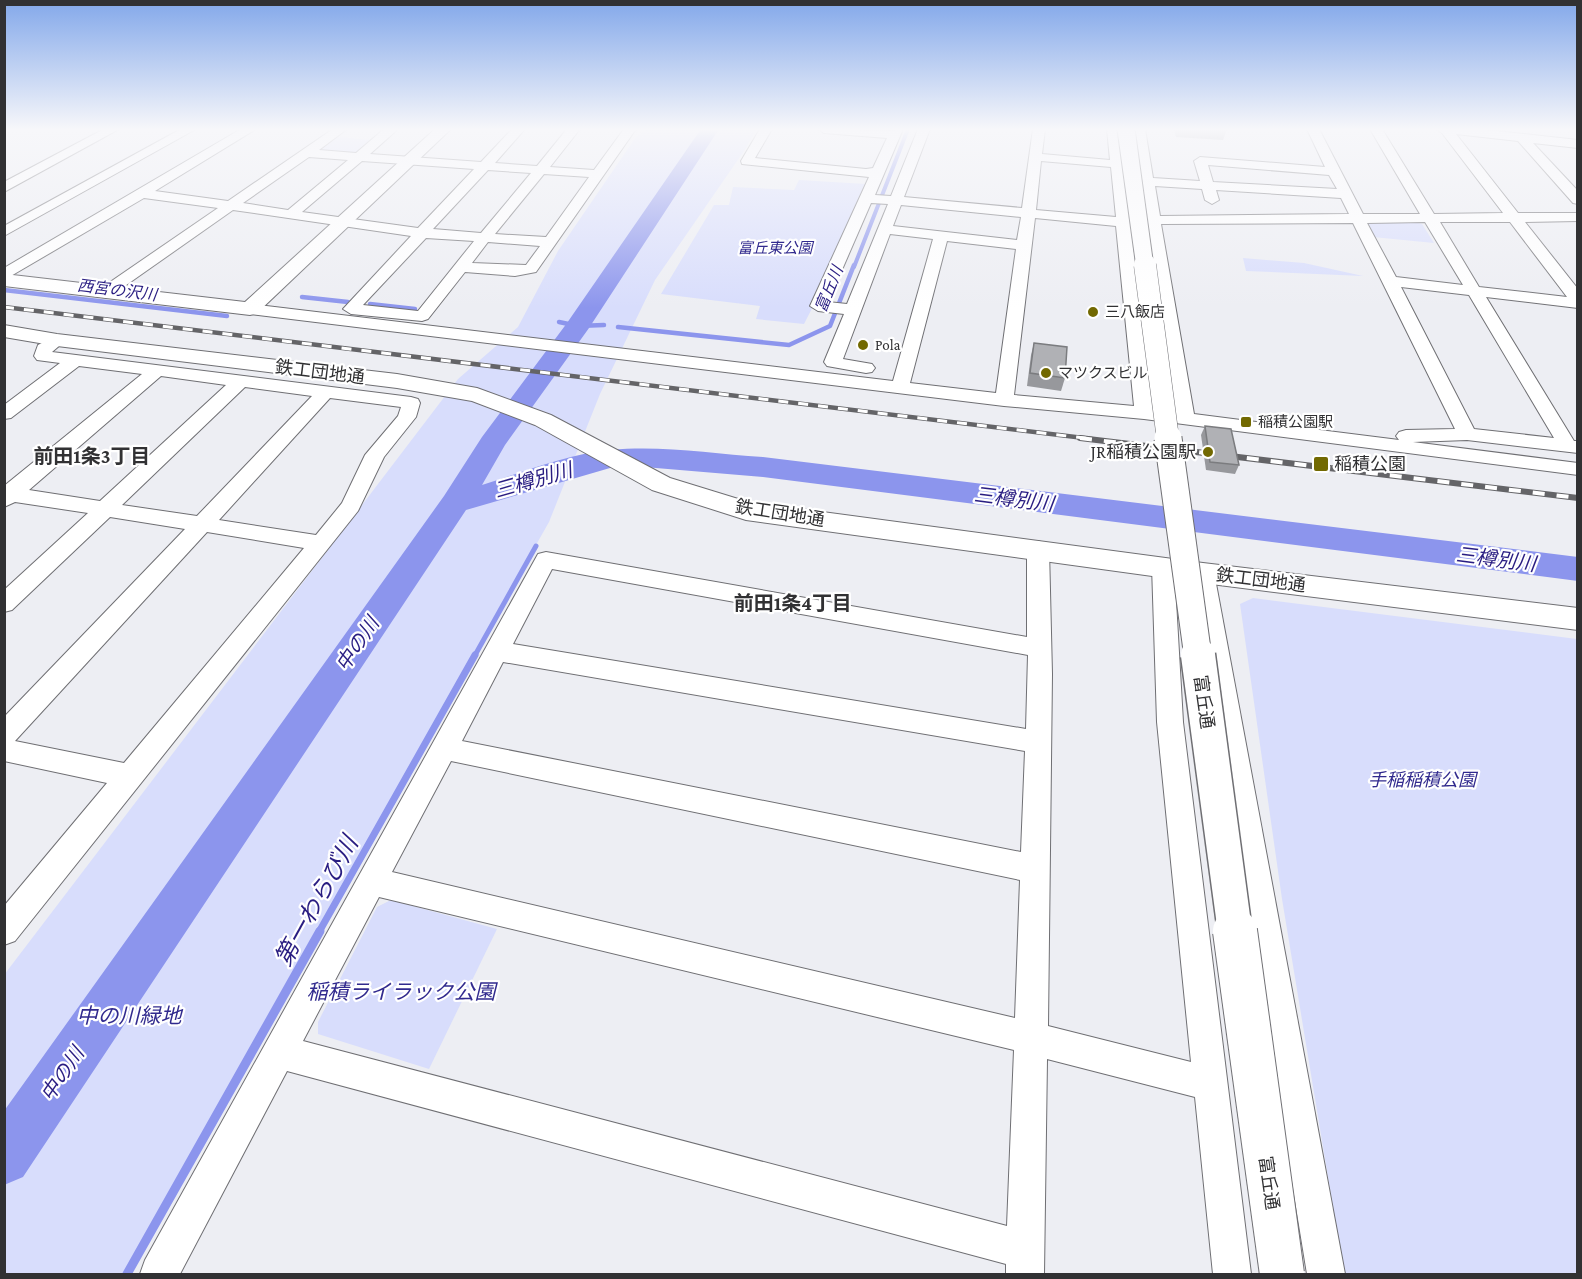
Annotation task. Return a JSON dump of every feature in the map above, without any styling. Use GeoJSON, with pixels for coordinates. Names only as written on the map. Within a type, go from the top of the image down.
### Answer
{"type":"FeatureCollection","features":[{"type":"Feature","properties":{"kind":"street"},"geometry":{"type":"LineString","coordinates":[[7,229],[82,189]]}},
{"type":"Feature","properties":{"kind":"street"},"geometry":{"type":"LineString","coordinates":[[4,275],[147,189]]}},
{"type":"Feature","properties":{"kind":"street"},"geometry":{"type":"LineString","coordinates":[[106,292],[255,189]]}},
{"type":"Feature","properties":{"kind":"street"},"geometry":{"type":"LineString","coordinates":[[290,215],[321,189]]}},
{"type":"Feature","properties":{"kind":"street"},"geometry":{"type":"LineString","coordinates":[[250,309],[381,189]]}},
{"type":"Feature","properties":{"kind":"street"},"geometry":{"type":"LineString","coordinates":[[464,189],[351,309],[422,316],[524,189]]}},
{"type":"Feature","properties":{"kind":"street"},"geometry":{"type":"LineString","coordinates":[[461,267],[515,271],[531,269],[587,189]]}},
{"type":"Feature","properties":{"kind":"street"},"geometry":{"type":"LineString","coordinates":[[851,310],[818,306],[869,198],[871,189]]}},
{"type":"Feature","properties":{"kind":"street"},"geometry":{"type":"LineString","coordinates":[[898,189],[833,362],[902,380],[1005,400],[1144,413],[1578,469]]}},
{"type":"Feature","properties":{"kind":"street"},"geometry":{"type":"LineString","coordinates":[[1005,400],[1032,189]]}},
{"type":"Feature","properties":{"kind":"street"},"geometry":{"type":"LineString","coordinates":[[1119,189],[1144,413]]}},
{"type":"Feature","properties":{"kind":"street","name":"富丘通"},"geometry":{"type":"LineString","coordinates":[[1134,189],[1282,1275]]}},
{"type":"Feature","properties":{"kind":"street"},"geometry":{"type":"LineString","coordinates":[[1148,189],[1185,418]]}},
{"type":"Feature","properties":{"kind":"street"},"geometry":{"type":"LineString","coordinates":[[1209,189],[1218,219]]}},
{"type":"Feature","properties":{"kind":"street"},"geometry":{"type":"LineString","coordinates":[[1241,189],[1345,194]]}},
{"type":"Feature","properties":{"kind":"street"},"geometry":{"type":"LineString","coordinates":[[1342,189],[1467,434]]}},
{"type":"Feature","properties":{"kind":"street"},"geometry":{"type":"LineString","coordinates":[[1412,189],[1573,446]]}},
{"type":"Feature","properties":{"kind":"street"},"geometry":{"type":"LineString","coordinates":[[1491,189],[1578,302]]}},
{"type":"Feature","properties":{"kind":"street"},"geometry":{"type":"LineString","coordinates":[[1568,189],[1578,200]]}},
{"type":"Feature","properties":{"kind":"street"},"geometry":{"type":"LineString","coordinates":[[140,193],[422,233],[549,242]]}},
{"type":"Feature","properties":{"kind":"street"},"geometry":{"type":"LineString","coordinates":[[869,198],[1122,222]]}},
{"type":"Feature","properties":{"kind":"street"},"geometry":{"type":"LineString","coordinates":[[1153,220],[1578,217]]}},
{"type":"Feature","properties":{"kind":"street"},"geometry":{"type":"LineString","coordinates":[[885,229],[1024,245]]}},
{"type":"Feature","properties":{"kind":"street"},"geometry":{"type":"LineString","coordinates":[[902,380],[941,237]]}},
{"type":"Feature","properties":{"kind":"street"},"geometry":{"type":"LineString","coordinates":[[4,280],[707,364],[902,380]]}},
{"type":"Feature","properties":{"kind":"street"},"geometry":{"type":"LineString","coordinates":[[1388,280],[1578,302]]}},
{"type":"Feature","properties":{"kind":"street","name":"鉄工団地通"},"geometry":{"type":"LineString","coordinates":[[9,335],[397,381],[477,395],[543,420],[661,484],[746,511],[1203,573],[1578,619]]}},
{"type":"Feature","properties":{"kind":"street"},"geometry":{"type":"LineString","coordinates":[[4,930],[351,506],[375,455],[407,417],[411,403],[43,356],[44,349],[57,340]]}},
{"type":"Feature","properties":{"kind":"street"},"geometry":{"type":"LineString","coordinates":[[4,414],[74,361]]}},
{"type":"Feature","properties":{"kind":"street"},"geometry":{"type":"LineString","coordinates":[[7,496],[158,370]]}},
{"type":"Feature","properties":{"kind":"street"},"geometry":{"type":"LineString","coordinates":[[4,604],[241,381]]}},
{"type":"Feature","properties":{"kind":"street"},"geometry":{"type":"LineString","coordinates":[[4,735],[326,392]]}},
{"type":"Feature","properties":{"kind":"street"},"geometry":{"type":"LineString","coordinates":[[1390,446],[1400,436],[1467,434],[1573,446]]}},
{"type":"Feature","properties":{"kind":"street"},"geometry":{"type":"LineString","coordinates":[[7,496],[321,543]]}},
{"type":"Feature","properties":{"kind":"street"},"geometry":{"type":"LineString","coordinates":[[279,1052],[1025,1263],[1038,742],[1038,549]]}},
{"type":"Feature","properties":{"kind":"street"},"geometry":{"type":"LineString","coordinates":[[159,1275],[546,560],[1039,648]]}},
{"type":"Feature","properties":{"kind":"street"},"geometry":{"type":"LineString","coordinates":[[1162,566],[1170,723],[1232,1275]]}},
{"type":"Feature","properties":{"kind":"street"},"geometry":{"type":"LineString","coordinates":[[1203,573],[1326,1275]]}},
{"type":"Feature","properties":{"kind":"street"},"geometry":{"type":"LineString","coordinates":[[496,651],[1038,742]]}},
{"type":"Feature","properties":{"kind":"street"},"geometry":{"type":"LineString","coordinates":[[443,748],[1035,869]]}},
{"type":"Feature","properties":{"kind":"street"},"geometry":{"type":"LineString","coordinates":[[4,750],[130,776]]}},
{"type":"Feature","properties":{"kind":"street"},"geometry":{"type":"LineString","coordinates":[[372,881],[1031,1038],[1210,1083]]}},
{"type":"Feature","properties":{"kind":"green space","name":"中の川緑地"},"geometry":{"type":"Polygon","coordinates":[[[601,189],[718,189],[655,280],[600,394],[549,522],[124,1274],[5,1274],[4,975],[458,379],[518,327],[558,251],[601,189]]]}},
{"type":"Feature","properties":{"kind":"green space","name":"富丘東公園"},"geometry":{"type":"Polygon","coordinates":[[[733,189],[864,189],[846,242],[804,324],[756,319],[760,306],[661,294],[714,205],[729,205],[733,189]]]}},
{"type":"Feature","properties":{"kind":"green space"},"geometry":{"type":"Polygon","coordinates":[[[1366,224],[1422,224],[1434,243],[1373,237],[1366,224]]]}},
{"type":"Feature","properties":{"kind":"green space"},"geometry":{"type":"Polygon","coordinates":[[[1243,258],[1304,263],[1363,276],[1246,271],[1243,258]]]}},
{"type":"Feature","properties":{"kind":"green space","name":"手稲稲積公園"},"geometry":{"type":"Polygon","coordinates":[[[1253,598],[1577,639],[1577,1274],[1344,1274],[1282,899],[1240,604],[1253,598]]]}},
{"type":"Feature","properties":{"kind":"green space","name":"稲積ライラック公園"},"geometry":{"type":"Polygon","coordinates":[[[391,900],[497,929],[429,1069],[318,1034],[318,1022],[377,907],[391,900]]]}},
{"type":"Feature","properties":{"kind":"building"},"geometry":{"type":"Polygon","coordinates":[[[1034,343],[1067,347],[1065,378],[1030,373],[1034,343]]]}},
{"type":"Feature","properties":{"kind":"building"},"geometry":{"type":"Polygon","coordinates":[[[1205,426],[1231,429],[1239,465],[1210,462],[1205,426]]]}},
{"type":"Feature","properties":{"kind":"waterway","name":"中の川"},"geometry":{"type":"LineString","coordinates":[[455,503],[492,443],[576,328],[670,189]]}},
{"type":"Feature","properties":{"kind":"waterway","name":"富丘川"},"geometry":{"type":"LineString","coordinates":[[854,267],[885,189]]}},
{"type":"Feature","properties":{"kind":"waterway","name":"富丘川"},"geometry":{"type":"LineString","coordinates":[[618,327],[789,345],[830,326],[854,265]]}},
{"type":"Feature","properties":{"kind":"waterway","name":"西宮の沢川"},"geometry":{"type":"LineString","coordinates":[[4,290],[227,316]]}},
{"type":"Feature","properties":{"kind":"waterway","name":"西宮の沢川"},"geometry":{"type":"LineString","coordinates":[[302,297],[348,302]]}},
{"type":"Feature","properties":{"kind":"waterway","name":"西宮の沢川"},"geometry":{"type":"LineString","coordinates":[[370,304],[415,309]]}},
{"type":"Feature","properties":{"kind":"waterway","name":"富丘川"},"geometry":{"type":"LineString","coordinates":[[559,322],[578,326],[604,325]]}},
{"type":"Feature","properties":{"kind":"waterway","name":"三樽別川"},"geometry":{"type":"LineString","coordinates":[[455,503],[578,466],[610,459],[644,458],[763,467],[1578,569]]}},
{"type":"Feature","properties":{"kind":"waterway","name":"中の川"},"geometry":{"type":"LineString","coordinates":[[4,1158],[455,503]]}},
{"type":"Feature","properties":{"kind":"waterway","name":"第一わらび川"},"geometry":{"type":"LineString","coordinates":[[474,657],[536,546]]}},
{"type":"Feature","properties":{"kind":"waterway","name":"第一わらび川"},"geometry":{"type":"LineString","coordinates":[[319,932],[475,655]]}},
{"type":"Feature","properties":{"kind":"waterway","name":"第一わらび川"},"geometry":{"type":"LineString","coordinates":[[127,1274],[320,931]]}},
{"type":"Feature","properties":{"kind":"railway"},"geometry":{"type":"LineString","coordinates":[[4,307],[1092,439]]}},
{"type":"Feature","properties":{"kind":"railway"},"geometry":{"type":"LineString","coordinates":[[1080,438],[1578,498]]}},
{"type":"Feature","properties":{"kind":"place","name":"三八飯店"},"geometry":{"type":"Point","coordinates":[1093,312]}},
{"type":"Feature","properties":{"kind":"place","name":"Pola"},"geometry":{"type":"Point","coordinates":[863,345]}},
{"type":"Feature","properties":{"kind":"place","name":"マツクスビル"},"geometry":{"type":"Point","coordinates":[1046,373]}},
{"type":"Feature","properties":{"kind":"place","name":"稲積公園駅"},"geometry":{"type":"Point","coordinates":[1246,422]}},
{"type":"Feature","properties":{"kind":"place","name":"JR稲積公園駅"},"geometry":{"type":"Point","coordinates":[1208,452]}},
{"type":"Feature","properties":{"kind":"place","name":"稲積公園"},"geometry":{"type":"Point","coordinates":[1321,464]}},
{"type":"Feature","properties":{"kind":"district","name":"前田1条3丁目"},"geometry":{"type":"Point","coordinates":[92,456]}},
{"type":"Feature","properties":{"kind":"district","name":"前田1条4丁目"},"geometry":{"type":"Point","coordinates":[793,603]}}]}
